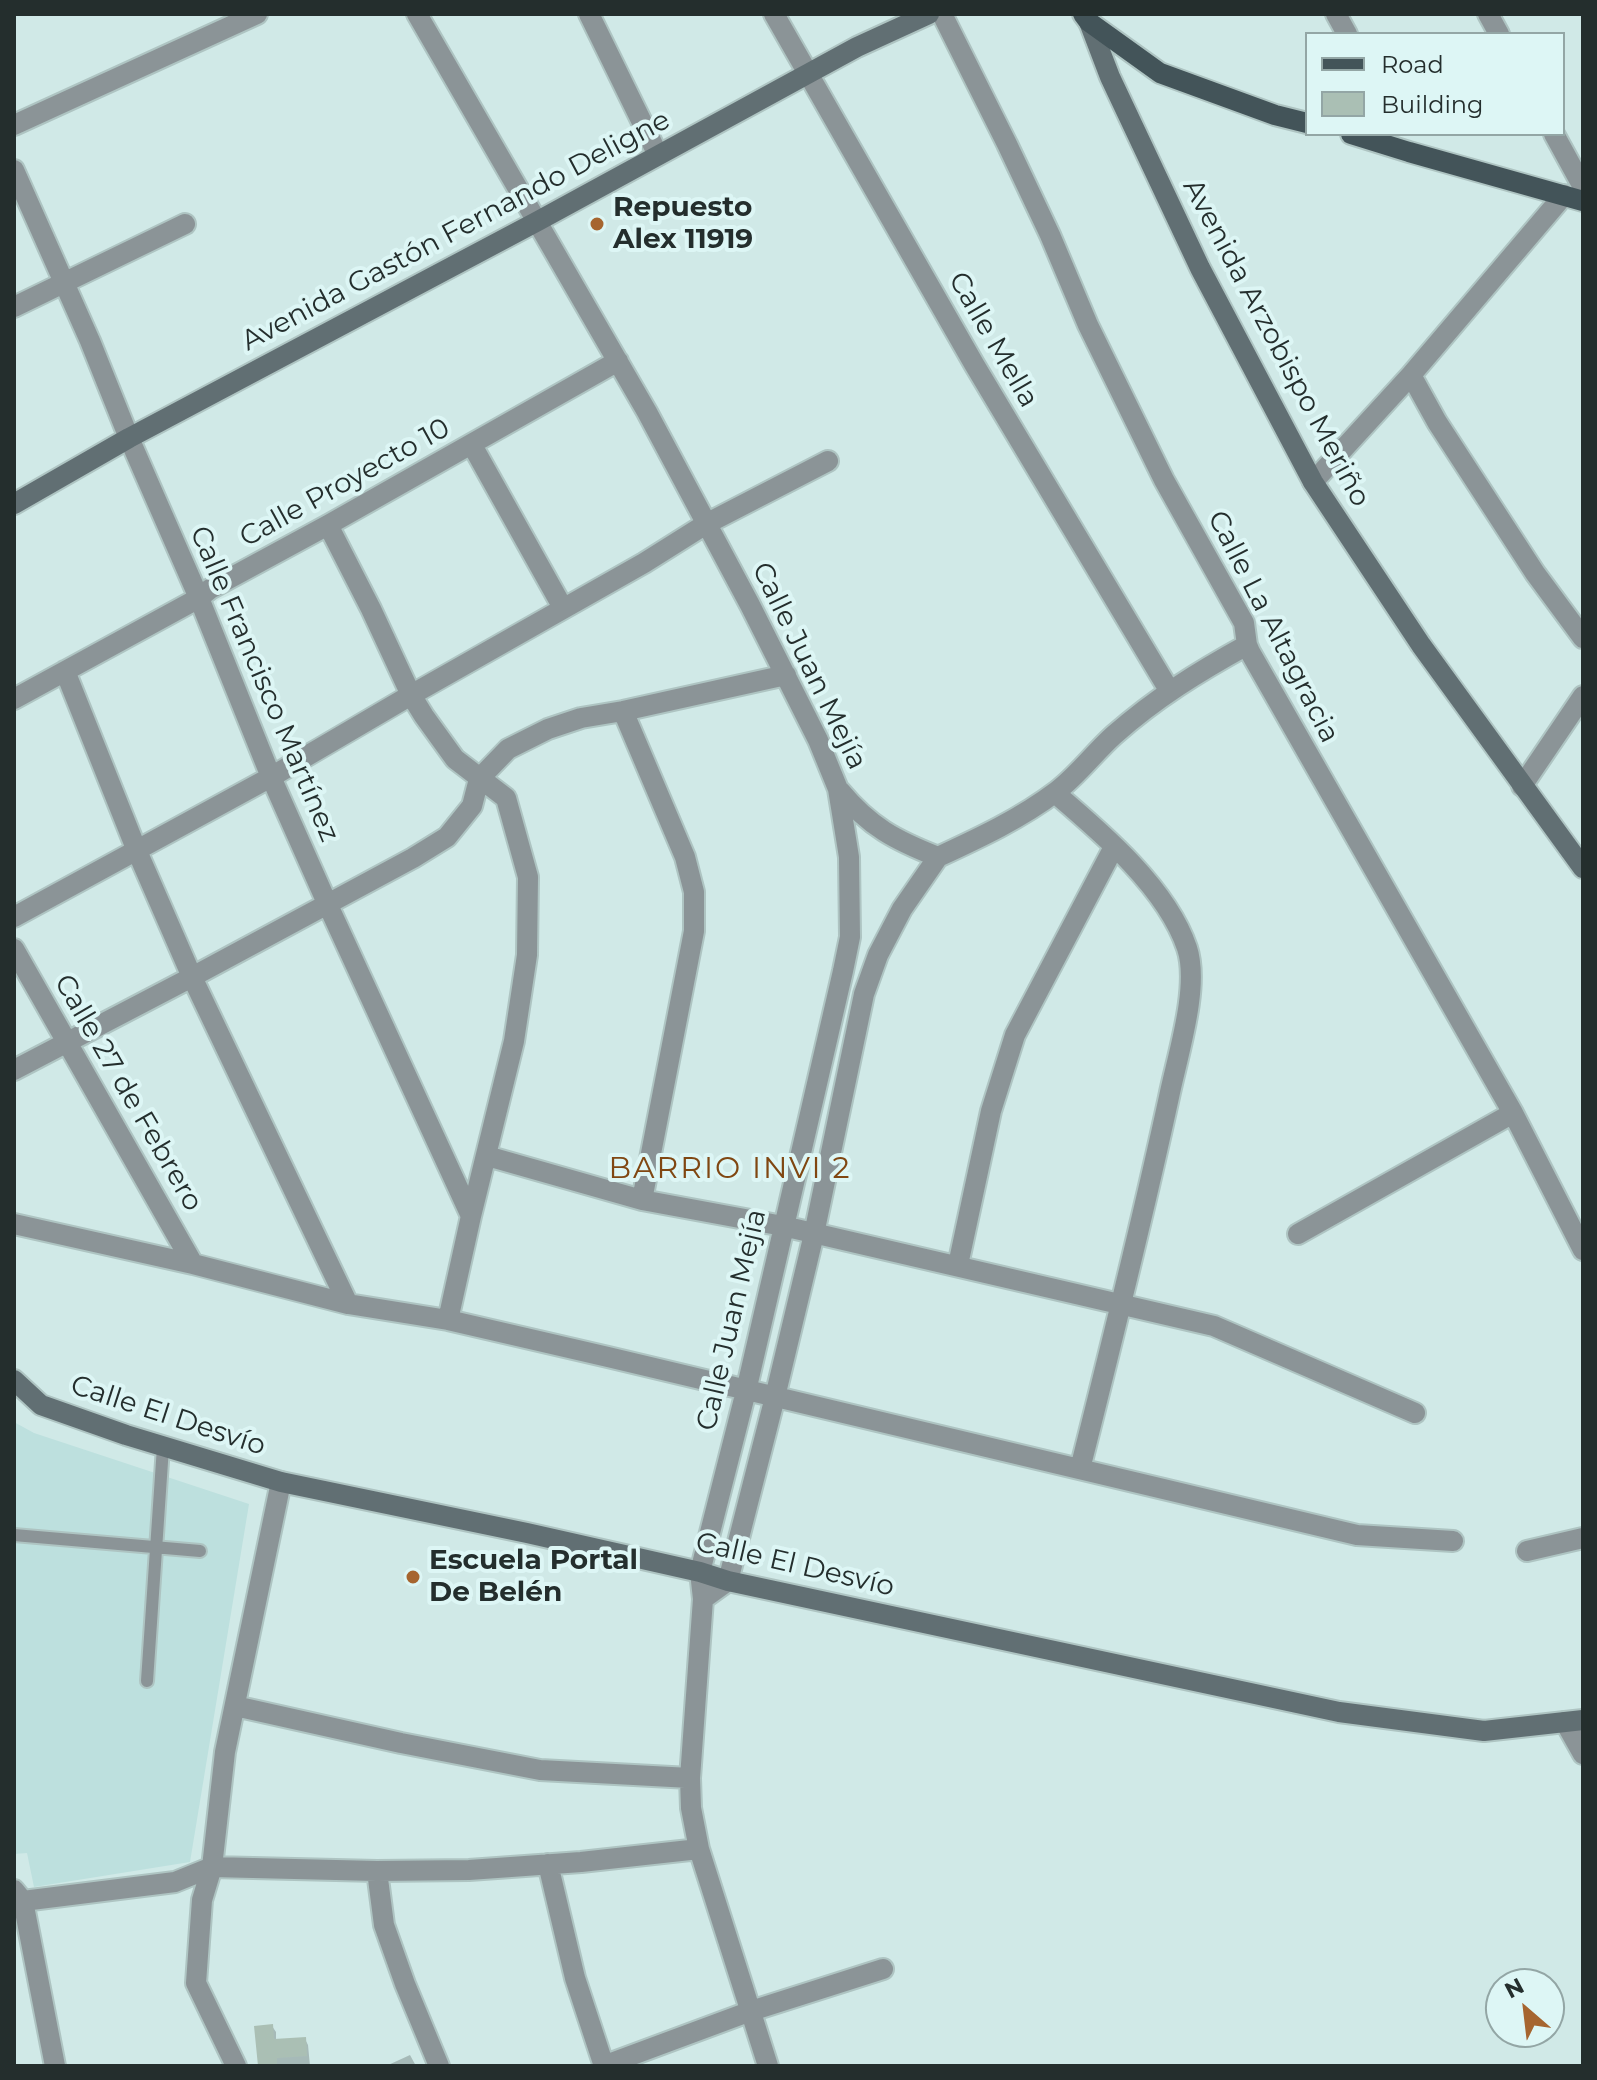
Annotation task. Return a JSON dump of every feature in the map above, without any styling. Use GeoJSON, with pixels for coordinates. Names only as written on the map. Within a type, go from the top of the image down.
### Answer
{"type":"FeatureCollection","features":[{"type":"Feature","properties":{"kind":"main road"},"geometry":{"type":"LineString","coordinates":[[1086,18],[1160,73],[1275,115],[1305,122]]}},
{"type":"Feature","properties":{"kind":"main road"},"geometry":{"type":"LineString","coordinates":[[1363,136],[1404,143],[1577,194]]}},
{"type":"Feature","properties":{"kind":"street"},"geometry":{"type":"LineString","coordinates":[[14,125],[257,14]]}},
{"type":"Feature","properties":{"kind":"street","name":"Calle Juan Mejía"},"geometry":{"type":"LineString","coordinates":[[417,14],[647,412],[786,675],[838,789],[849,857],[850,937],[746,1391],[700,1572],[703,1599],[690,1778],[691,1808],[699,1849],[768,2066]]}},
{"type":"Feature","properties":{"kind":"street"},"geometry":{"type":"LineString","coordinates":[[589,14],[658,155]]}},
{"type":"Feature","properties":{"kind":"street","name":"Calle Mella"},"geometry":{"type":"LineString","coordinates":[[774,14],[974,364],[1169,690]]}},
{"type":"Feature","properties":{"kind":"street","name":"Avenida Gastón Fernando Deligne"},"geometry":{"type":"LineString","coordinates":[[14,504],[129,438],[857,47],[929,14]]}},
{"type":"Feature","properties":{"kind":"street","name":"Calle La Altagracia"},"geometry":{"type":"LineString","coordinates":[[942,14],[1007,144],[1088,325],[1150,452],[1244,623],[1247,645],[1513,1113],[1583,1250]]}},
{"type":"Feature","properties":{"kind":"street"},"geometry":{"type":"LineString","coordinates":[[1336,14],[1346,32]]}},
{"type":"Feature","properties":{"kind":"street"},"geometry":{"type":"LineString","coordinates":[[1488,14],[1498,32]]}},
{"type":"Feature","properties":{"kind":"street","name":"Avenida Arzobispo Meriño"},"geometry":{"type":"LineString","coordinates":[[1086,18],[1110,77],[1200,268],[1313,482],[1421,645],[1583,868]]}},
{"type":"Feature","properties":{"kind":"street"},"geometry":{"type":"LineString","coordinates":[[1313,482],[1577,194],[1555,136]]}},
{"type":"Feature","properties":{"kind":"street","name":"Calle Francisco Martínez"},"geometry":{"type":"LineString","coordinates":[[14,170],[199,598],[271,777],[471,1216]]}},
{"type":"Feature","properties":{"kind":"street"},"geometry":{"type":"LineString","coordinates":[[14,307],[185,224]]}},
{"type":"Feature","properties":{"kind":"street","name":"Calle Proyecto 10"},"geometry":{"type":"LineString","coordinates":[[14,699],[618,361]]}},
{"type":"Feature","properties":{"kind":"street"},"geometry":{"type":"LineString","coordinates":[[1411,375],[1437,422],[1535,573],[1583,638]]}},
{"type":"Feature","properties":{"kind":"street"},"geometry":{"type":"LineString","coordinates":[[472,445],[563,608]]}},
{"type":"Feature","properties":{"kind":"street"},"geometry":{"type":"LineString","coordinates":[[14,917],[271,777],[644,563],[706,524],[828,461]]}},
{"type":"Feature","properties":{"kind":"street"},"geometry":{"type":"LineString","coordinates":[[328,525],[424,716],[455,759],[506,798],[528,877],[527,955],[514,1041],[448,1320]]}},
{"type":"Feature","properties":{"kind":"street"},"geometry":{"type":"LineString","coordinates":[[838,789],[859,814],[879,828],[907,845],[938,857],[1024,814],[1055,793],[1111,738],[1169,690],[1247,645]]}},
{"type":"Feature","properties":{"kind":"street"},"geometry":{"type":"LineString","coordinates":[[65,671],[137,851],[192,977],[348,1304]]}},
{"type":"Feature","properties":{"kind":"street"},"geometry":{"type":"LineString","coordinates":[[14,1070],[192,977],[447,837],[472,806],[479,779],[508,749],[548,729],[581,718],[786,675]]}},
{"type":"Feature","properties":{"kind":"street"},"geometry":{"type":"LineString","coordinates":[[1522,786],[1583,696]]}},
{"type":"Feature","properties":{"kind":"street"},"geometry":{"type":"LineString","coordinates":[[623,711],[685,857],[694,892],[694,931],[642,1200]]}},
{"type":"Feature","properties":{"kind":"street"},"geometry":{"type":"LineString","coordinates":[[1055,793],[1100,832],[1156,892],[1188,950],[1192,980],[1142,1223],[1080,1469]]}},
{"type":"Feature","properties":{"kind":"street"},"geometry":{"type":"LineString","coordinates":[[958,1265],[991,1111],[1015,1035],[1114,847]]}},
{"type":"Feature","properties":{"kind":"street","name":"Calle Juan Mejía"},"geometry":{"type":"LineString","coordinates":[[728,1581],[814,1234],[864,994],[878,955],[902,909],[938,857]]}},
{"type":"Feature","properties":{"kind":"street","name":"Calle 27 de Febrero"},"geometry":{"type":"LineString","coordinates":[[14,949],[193,1264]]}},
{"type":"Feature","properties":{"kind":"street"},"geometry":{"type":"LineString","coordinates":[[1298,1234],[1513,1113]]}},
{"type":"Feature","properties":{"kind":"street"},"geometry":{"type":"LineString","coordinates":[[487,1156],[642,1200],[783,1226],[1214,1326],[1415,1413]]}},
{"type":"Feature","properties":{"kind":"street"},"geometry":{"type":"LineString","coordinates":[[14,1224],[193,1264],[348,1304],[448,1320],[1357,1535],[1453,1541]]}},
{"type":"Feature","properties":{"kind":"street","name":"Calle El Desvío"},"geometry":{"type":"LineString","coordinates":[[14,1380],[41,1405],[163,1447],[281,1482],[527,1533],[728,1581],[1339,1712],[1484,1731],[1574,1721]]}},
{"type":"Feature","properties":{"kind":"street"},"geometry":{"type":"LineString","coordinates":[[236,2066],[196,1983],[202,1900],[212,1867],[225,1752],[281,1482]]}},
{"type":"Feature","properties":{"kind":"street"},"geometry":{"type":"LineString","coordinates":[[1527,1551],[1583,1538]]}},
{"type":"Feature","properties":{"kind":"street"},"geometry":{"type":"LineString","coordinates":[[703,1599],[728,1581]]}},
{"type":"Feature","properties":{"kind":"street"},"geometry":{"type":"LineString","coordinates":[[235,1706],[540,1770],[690,1778]]}},
{"type":"Feature","properties":{"kind":"street"},"geometry":{"type":"LineString","coordinates":[[1574,1721],[1583,1754]]}},
{"type":"Feature","properties":{"kind":"street"},"geometry":{"type":"LineString","coordinates":[[55,2066],[18,1896],[175,1882],[212,1867],[469,1870],[699,1849]]}},
{"type":"Feature","properties":{"kind":"street"},"geometry":{"type":"LineString","coordinates":[[548,1864],[575,1978],[604,2066],[751,2011],[883,1969]]}},
{"type":"Feature","properties":{"kind":"street"},"geometry":{"type":"LineString","coordinates":[[377,1871],[384,1925],[439,2066]]}},
{"type":"Feature","properties":{"kind":"lane"},"geometry":{"type":"LineString","coordinates":[[147,1681],[163,1447]]}},
{"type":"Feature","properties":{"kind":"lane"},"geometry":{"type":"LineString","coordinates":[[14,1535],[200,1551]]}},
{"type":"Feature","properties":{"kind":"shaded area"},"geometry":{"type":"Polygon","coordinates":[[[14,1422],[34,1433],[249,1504],[190,1862],[34,1887],[27,1853],[14,1854],[14,1422]]]}},
{"type":"Feature","properties":{"kind":"building"},"geometry":{"type":"Polygon","coordinates":[[[273,2024],[274,2039],[306,2037],[307,2056],[277,2058],[277,2066],[258,2066],[254,2026],[273,2024]]]}},
{"type":"Feature","properties":{"kind":"place","name":"Repuesto Alex 11919"},"geometry":{"type":"Point","coordinates":[597,224]}},
{"type":"Feature","properties":{"kind":"place","name":"Escuela Portal De Belén"},"geometry":{"type":"Point","coordinates":[413,1577]}},
{"type":"Feature","properties":{"kind":"district","name":"BARRIO INVI 2"},"geometry":{"type":"Point","coordinates":[730,1169]}}]}
